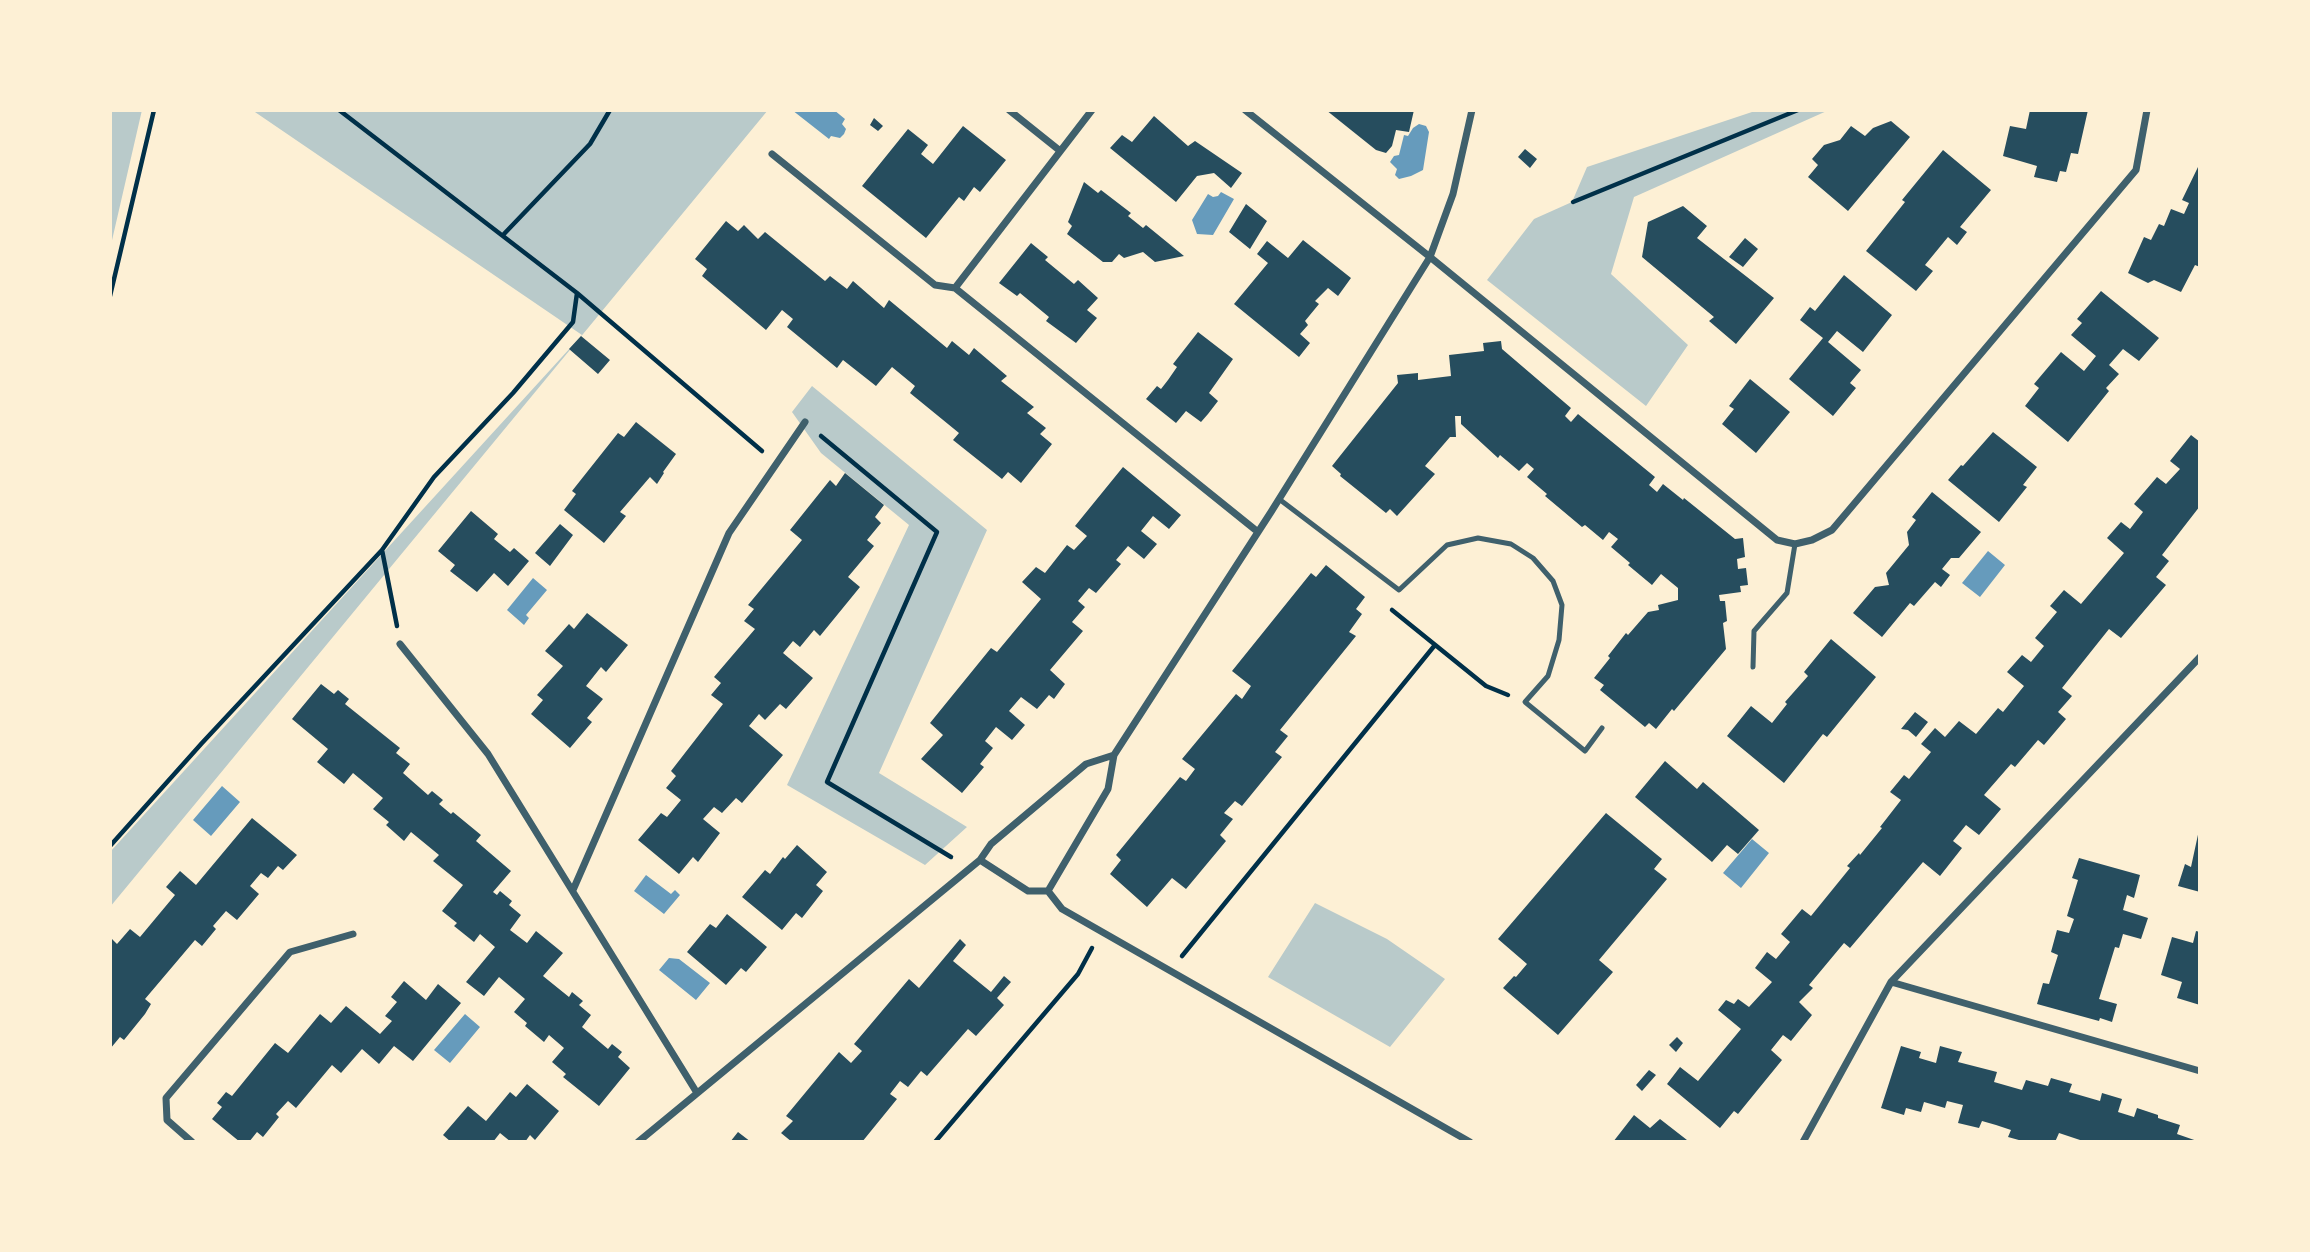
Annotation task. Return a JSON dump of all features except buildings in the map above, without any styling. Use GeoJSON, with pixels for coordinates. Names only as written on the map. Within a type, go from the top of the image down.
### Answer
{"type":"FeatureCollection","features":[{"type":"Feature","properties":{"kind":"street"},"geometry":{"type":"LineString","coordinates":[[1009,110],[1059,150]]}},
{"type":"Feature","properties":{"kind":"street"},"geometry":{"type":"LineString","coordinates":[[954,288],[1092,110]]}},
{"type":"Feature","properties":{"kind":"street"},"geometry":{"type":"LineString","coordinates":[[1245,110],[1777,540],[1795,544],[1812,540],[1832,530],[2136,170],[2147,110]]}},
{"type":"Feature","properties":{"kind":"street"},"geometry":{"type":"LineString","coordinates":[[1048,891],[1108,789],[1114,755],[1279,499],[1430,257],[1453,194],[1472,110]]}},
{"type":"Feature","properties":{"kind":"street"},"geometry":{"type":"LineString","coordinates":[[772,154],[935,285],[954,288],[1258,532]]}},
{"type":"Feature","properties":{"kind":"street"},"geometry":{"type":"LineString","coordinates":[[573,890],[730,533],[805,422]]}},
{"type":"Feature","properties":{"kind":"street"},"geometry":{"type":"LineString","coordinates":[[400,643],[488,754],[697,1093]]}},
{"type":"Feature","properties":{"kind":"street"},"geometry":{"type":"LineString","coordinates":[[1802,1142],[1891,982],[2200,657]]}},
{"type":"Feature","properties":{"kind":"street"},"geometry":{"type":"LineString","coordinates":[[638,1142],[980,860],[991,844],[1086,764],[1114,755]]}},
{"type":"Feature","properties":{"kind":"street"},"geometry":{"type":"LineString","coordinates":[[980,860],[1028,891],[1048,891]]}},
{"type":"Feature","properties":{"kind":"street"},"geometry":{"type":"LineString","coordinates":[[1048,891],[1062,908],[1471,1142]]}},
{"type":"Feature","properties":{"kind":"street"},"geometry":{"type":"LineString","coordinates":[[192,1142],[167,1120],[166,1098],[290,952],[353,934]]}},
{"type":"Feature","properties":{"kind":"street"},"geometry":{"type":"LineString","coordinates":[[1891,982],[2200,1071]]}},
{"type":"Feature","properties":{"kind":"lane"},"geometry":{"type":"LineString","coordinates":[[1279,499],[1399,590],[1447,545],[1478,538],[1511,544],[1533,558],[1553,580],[1562,605],[1559,640],[1548,676],[1525,702],[1585,751],[1602,728]]}},
{"type":"Feature","properties":{"kind":"lane"},"geometry":{"type":"LineString","coordinates":[[1753,667],[1754,631],[1787,593],[1795,544]]}},
{"type":"Feature","properties":{"kind":"path"},"geometry":{"type":"LineString","coordinates":[[110,296],[154,110]]}},
{"type":"Feature","properties":{"kind":"path"},"geometry":{"type":"LineString","coordinates":[[339,110],[577,293],[776,464]]}},
{"type":"Feature","properties":{"kind":"path"},"geometry":{"type":"LineString","coordinates":[[503,235],[590,144],[610,110]]}},
{"type":"Feature","properties":{"kind":"path"},"geometry":{"type":"LineString","coordinates":[[1573,202],[1798,110]]}},
{"type":"Feature","properties":{"kind":"path"},"geometry":{"type":"LineString","coordinates":[[110,846],[382,550],[434,477],[513,393],[573,322],[577,293]]}},
{"type":"Feature","properties":{"kind":"path"},"geometry":{"type":"LineString","coordinates":[[805,422],[937,532],[827,782],[949,856],[980,860]]}},
{"type":"Feature","properties":{"kind":"path"},"geometry":{"type":"LineString","coordinates":[[382,550],[400,643]]}},
{"type":"Feature","properties":{"kind":"path"},"geometry":{"type":"LineString","coordinates":[[1170,970],[1435,645]]}},
{"type":"Feature","properties":{"kind":"path"},"geometry":{"type":"LineString","coordinates":[[935,1142],[1078,974],[1101,931]]}},
{"type":"Feature","properties":{"kind":"shaded area"},"geometry":{"type":"Polygon","coordinates":[[[110,110],[142,110],[110,249],[110,110]]]}},
{"type":"Feature","properties":{"kind":"shaded area"},"geometry":{"type":"Polygon","coordinates":[[[252,110],[768,110],[110,907],[110,852],[582,335],[252,110]]]}},
{"type":"Feature","properties":{"kind":"shaded area"},"geometry":{"type":"Polygon","coordinates":[[[1758,110],[1829,110],[1634,197],[1611,274],[1688,345],[1646,406],[1487,280],[1534,219],[1572,202],[1587,167],[1758,110]]]}},
{"type":"Feature","properties":{"kind":"shaded area"},"geometry":{"type":"Polygon","coordinates":[[[812,386],[987,530],[879,773],[967,827],[925,865],[787,785],[909,525],[821,453],[792,412],[812,386]]]}},
{"type":"Feature","properties":{"kind":"shaded area"},"geometry":{"type":"Polygon","coordinates":[[[1315,903],[1387,939],[1445,979],[1390,1047],[1268,977],[1315,903]]]}},
{"type":"Feature","properties":{"kind":"water"},"geometry":{"type":"Polygon","coordinates":[[[792,110],[834,110],[845,119],[842,124],[846,129],[844,134],[840,138],[831,136],[829,139],[792,110]]]}},
{"type":"Feature","properties":{"kind":"water"},"geometry":{"type":"Polygon","coordinates":[[[1419,124],[1426,126],[1429,132],[1423,170],[1399,179],[1395,175],[1397,169],[1390,162],[1394,156],[1399,155],[1404,135],[1408,136],[1419,124]]]}},
{"type":"Feature","properties":{"kind":"water"},"geometry":{"type":"Polygon","coordinates":[[[1221,192],[1234,199],[1213,235],[1197,234],[1192,220],[1208,194],[1213,197],[1221,192]]]}},
{"type":"Feature","properties":{"kind":"water"},"geometry":{"type":"Polygon","coordinates":[[[1988,551],[2005,565],[1980,597],[1962,583],[1988,551]]]}},
{"type":"Feature","properties":{"kind":"water"},"geometry":{"type":"Polygon","coordinates":[[[533,578],[547,590],[526,615],[529,618],[524,625],[507,610],[533,578]]]}},
{"type":"Feature","properties":{"kind":"water"},"geometry":{"type":"Polygon","coordinates":[[[222,786],[240,802],[211,836],[193,820],[222,786]]]}},
{"type":"Feature","properties":{"kind":"water"},"geometry":{"type":"Polygon","coordinates":[[[1752,839],[1769,853],[1741,888],[1723,873],[1752,839]]]}},
{"type":"Feature","properties":{"kind":"water"},"geometry":{"type":"Polygon","coordinates":[[[646,875],[671,894],[675,890],[680,895],[664,914],[634,891],[646,875]]]}},
{"type":"Feature","properties":{"kind":"water"},"geometry":{"type":"Polygon","coordinates":[[[669,958],[679,959],[710,983],[696,1000],[659,970],[669,958]]]}},
{"type":"Feature","properties":{"kind":"water"},"geometry":{"type":"Polygon","coordinates":[[[465,1014],[480,1027],[450,1063],[434,1050],[465,1014]]]}}]}
